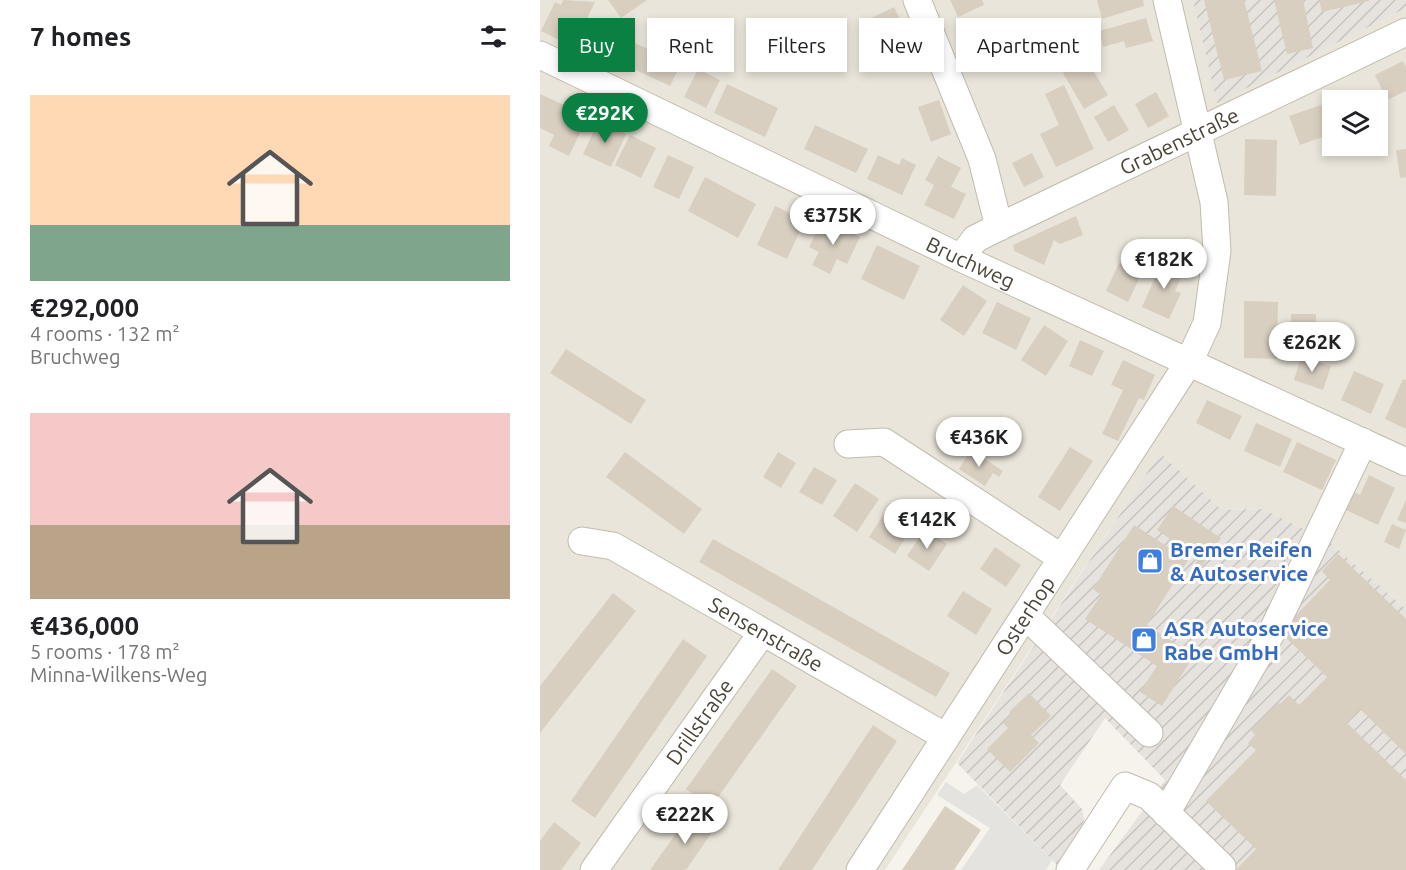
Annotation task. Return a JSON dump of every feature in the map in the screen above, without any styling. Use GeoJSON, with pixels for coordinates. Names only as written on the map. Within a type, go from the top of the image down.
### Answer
{"type":"FeatureCollection","features":[{"type":"Feature","properties":{"kind":"street"},"geometry":{"type":"LineString","coordinates":[[917,0],[982,159],[999,227]]}},
{"type":"Feature","properties":{"kind":"street","name":"Osterhop"},"geometry":{"type":"LineString","coordinates":[[860,870],[1189,362],[1207,323],[1217,251],[1214,202],[1167,0]]}},
{"type":"Feature","properties":{"kind":"street","name":"Grabenstraße"},"geometry":{"type":"LineString","coordinates":[[961,258],[975,239],[1406,32]]}},
{"type":"Feature","properties":{"kind":"street","name":"Bruchweg"},"geometry":{"type":"LineString","coordinates":[[540,54],[961,258],[1406,462]]}},
{"type":"Feature","properties":{"kind":"street"},"geometry":{"type":"LineString","coordinates":[[848,444],[884,442],[1062,558]]}},
{"type":"Feature","properties":{"kind":"street"},"geometry":{"type":"LineString","coordinates":[[1166,813],[1273,630],[1363,442]]}},
{"type":"Feature","properties":{"kind":"street","name":"Sensenstraße"},"geometry":{"type":"LineString","coordinates":[[582,541],[613,546],[946,737]]}},
{"type":"Feature","properties":{"kind":"street"},"geometry":{"type":"LineString","coordinates":[[1026,616],[1149,733]]}},
{"type":"Feature","properties":{"kind":"street","name":"Drillstraße"},"geometry":{"type":"LineString","coordinates":[[594,870],[762,633]]}},
{"type":"Feature","properties":{"kind":"street"},"geometry":{"type":"LineString","coordinates":[[1070,870],[1125,786],[1149,796],[1222,867]]}},
{"type":"Feature","properties":{"kind":"shaded area"},"geometry":{"type":"Polygon","coordinates":[[[540,0],[1193,0],[1217,102],[1406,8],[1406,609],[1328,541],[1263,509],[1222,510],[1160,453],[885,870],[540,870],[540,0]]]}},
{"type":"Feature","properties":{"kind":"shaded area"},"geometry":{"type":"Polygon","coordinates":[[[1193,0],[1406,0],[1406,8],[1217,103],[1193,0]]]}},
{"type":"Feature","properties":{"kind":"shaded area"},"geometry":{"type":"Polygon","coordinates":[[[1160,453],[1222,510],[1263,509],[1328,541],[1406,609],[1406,870],[1099,870],[1165,780],[1105,718],[1060,785],[1082,809],[1084,819],[1083,829],[1057,865],[957,763],[1160,453]]]}},
{"type":"Feature","properties":{"kind":"shaded area"},"geometry":{"type":"Polygon","coordinates":[[[946,782],[964,794],[977,785],[1052,860],[1046,870],[961,870],[990,828],[937,795],[946,782]]]}},
{"type":"Feature","properties":{"kind":"building"},"geometry":{"type":"Polygon","coordinates":[[[563,0],[595,2],[587,18],[558,18],[558,40],[541,31],[555,2],[561,5],[563,0]]]}},
{"type":"Feature","properties":{"kind":"building"},"geometry":{"type":"Polygon","coordinates":[[[608,0],[647,0],[621,18],[608,0]]]}},
{"type":"Feature","properties":{"kind":"building"},"geometry":{"type":"Polygon","coordinates":[[[950,0],[982,0],[984,5],[958,17],[950,0]]]}},
{"type":"Feature","properties":{"kind":"building"},"geometry":{"type":"Polygon","coordinates":[[[1097,0],[1143,0],[1144,6],[1102,19],[1097,0]]]}},
{"type":"Feature","properties":{"kind":"building"},"geometry":{"type":"Polygon","coordinates":[[[1204,0],[1244,0],[1262,71],[1224,80],[1204,0]]]}},
{"type":"Feature","properties":{"kind":"building"},"geometry":{"type":"Polygon","coordinates":[[[1274,0],[1303,0],[1313,48],[1287,54],[1274,0]]]}},
{"type":"Feature","properties":{"kind":"building"},"geometry":{"type":"Polygon","coordinates":[[[1319,0],[1369,0],[1369,1],[1322,12],[1319,0]]]}},
{"type":"Feature","properties":{"kind":"building"},"geometry":{"type":"Polygon","coordinates":[[[894,7],[900,18],[871,18],[894,7]]]}},
{"type":"Feature","properties":{"kind":"building"},"geometry":{"type":"Polygon","coordinates":[[[1146,18],[1153,41],[1126,48],[1124,41],[1103,47],[1101,30],[1146,18]]]}},
{"type":"Feature","properties":{"kind":"building"},"geometry":{"type":"Polygon","coordinates":[[[635,43],[647,49],[647,72],[677,72],[670,86],[635,70],[635,43]]]}},
{"type":"Feature","properties":{"kind":"building"},"geometry":{"type":"Polygon","coordinates":[[[1403,61],[1406,67],[1406,91],[1388,100],[1388,90],[1382,90],[1375,75],[1403,61]]]}},
{"type":"Feature","properties":{"kind":"building"},"geometry":{"type":"Polygon","coordinates":[[[696,72],[704,72],[720,80],[706,108],[684,97],[696,72]]]}},
{"type":"Feature","properties":{"kind":"building"},"geometry":{"type":"Polygon","coordinates":[[[1094,72],[1108,95],[1084,109],[1063,73],[1094,72]]]}},
{"type":"Feature","properties":{"kind":"building"},"geometry":{"type":"Polygon","coordinates":[[[727,84],[778,108],[765,137],[714,113],[727,84]]]}},
{"type":"Feature","properties":{"kind":"building"},"geometry":{"type":"Polygon","coordinates":[[[1064,85],[1094,149],[1056,167],[1040,134],[1059,125],[1045,94],[1064,85]]]}},
{"type":"Feature","properties":{"kind":"building"},"geometry":{"type":"Polygon","coordinates":[[[1156,92],[1169,116],[1148,128],[1135,104],[1156,92]]]}},
{"type":"Feature","properties":{"kind":"building"},"geometry":{"type":"Polygon","coordinates":[[[540,94],[588,116],[569,156],[549,146],[554,135],[540,128],[540,94]]]}},
{"type":"Feature","properties":{"kind":"building"},"geometry":{"type":"Polygon","coordinates":[[[939,100],[951,134],[931,142],[918,107],[939,100]]]}},
{"type":"Feature","properties":{"kind":"building"},"geometry":{"type":"Polygon","coordinates":[[[1114,105],[1129,130],[1108,142],[1094,117],[1114,105]]]}},
{"type":"Feature","properties":{"kind":"building"},"geometry":{"type":"Polygon","coordinates":[[[1321,105],[1322,137],[1300,145],[1289,116],[1321,105]]]}},
{"type":"Feature","properties":{"kind":"building"},"geometry":{"type":"Polygon","coordinates":[[[599,121],[626,134],[611,167],[583,154],[599,121]]]}},
{"type":"Feature","properties":{"kind":"building"},"geometry":{"type":"Polygon","coordinates":[[[815,125],[868,149],[856,173],[804,149],[815,125]]]}},
{"type":"Feature","properties":{"kind":"building"},"geometry":{"type":"Polygon","coordinates":[[[630,135],[656,148],[641,178],[615,165],[630,135]]]}},
{"type":"Feature","properties":{"kind":"building"},"geometry":{"type":"Polygon","coordinates":[[[1245,139],[1277,140],[1276,196],[1244,195],[1245,139]]]}},
{"type":"Feature","properties":{"kind":"building"},"geometry":{"type":"Polygon","coordinates":[[[1406,149],[1406,177],[1400,178],[1396,150],[1406,149]]]}},
{"type":"Feature","properties":{"kind":"building"},"geometry":{"type":"Polygon","coordinates":[[[1032,153],[1044,177],[1024,187],[1012,163],[1032,153]]]}},
{"type":"Feature","properties":{"kind":"building"},"geometry":{"type":"Polygon","coordinates":[[[668,155],[694,167],[679,199],[653,187],[668,155]]]}},
{"type":"Feature","properties":{"kind":"building"},"geometry":{"type":"Polygon","coordinates":[[[878,155],[899,165],[902,158],[916,165],[902,195],[867,179],[878,155]]]}},
{"type":"Feature","properties":{"kind":"building"},"geometry":{"type":"Polygon","coordinates":[[[938,156],[961,168],[951,187],[966,194],[954,219],[924,205],[934,185],[925,180],[938,156]]]}},
{"type":"Feature","properties":{"kind":"building"},"geometry":{"type":"Polygon","coordinates":[[[705,177],[756,204],[738,238],[688,211],[705,177]]]}},
{"type":"Feature","properties":{"kind":"building"},"geometry":{"type":"Polygon","coordinates":[[[775,206],[805,220],[787,259],[757,245],[775,206]]]}},
{"type":"Feature","properties":{"kind":"building"},"geometry":{"type":"Polygon","coordinates":[[[1076,216],[1083,235],[1060,244],[1054,240],[1044,265],[1014,251],[1013,245],[1076,216]]]}},
{"type":"Feature","properties":{"kind":"building"},"geometry":{"type":"Polygon","coordinates":[[[823,219],[860,237],[847,264],[837,259],[830,274],[812,265],[819,252],[809,247],[823,219]]]}},
{"type":"Feature","properties":{"kind":"building"},"geometry":{"type":"Polygon","coordinates":[[[877,245],[920,266],[904,300],[861,279],[877,245]]]}},
{"type":"Feature","properties":{"kind":"building"},"geometry":{"type":"Polygon","coordinates":[[[1163,260],[1185,269],[1175,291],[1181,293],[1169,319],[1142,307],[1163,260]]]}},
{"type":"Feature","properties":{"kind":"building"},"geometry":{"type":"Polygon","coordinates":[[[1119,263],[1142,273],[1128,302],[1106,291],[1119,263]]]}},
{"type":"Feature","properties":{"kind":"building"},"geometry":{"type":"Polygon","coordinates":[[[963,285],[987,301],[964,336],[940,320],[963,285]]]}},
{"type":"Feature","properties":{"kind":"building"},"geometry":{"type":"Polygon","coordinates":[[[1244,301],[1278,302],[1277,359],[1244,358],[1244,301]]]}},
{"type":"Feature","properties":{"kind":"building"},"geometry":{"type":"Polygon","coordinates":[[[997,302],[1031,318],[1016,350],[982,333],[997,302]]]}},
{"type":"Feature","properties":{"kind":"building"},"geometry":{"type":"Polygon","coordinates":[[[1291,314],[1316,314],[1316,354],[1291,353],[1291,314]]]}},
{"type":"Feature","properties":{"kind":"building"},"geometry":{"type":"Polygon","coordinates":[[[1044,325],[1068,341],[1046,376],[1021,360],[1044,325]]]}},
{"type":"Feature","properties":{"kind":"building"},"geometry":{"type":"Polygon","coordinates":[[[1080,340],[1104,351],[1092,376],[1069,366],[1080,340]]]}},
{"type":"Feature","properties":{"kind":"building"},"geometry":{"type":"Polygon","coordinates":[[[566,349],[646,400],[631,424],[550,373],[566,349]]]}},
{"type":"Feature","properties":{"kind":"building"},"geometry":{"type":"Polygon","coordinates":[[[1301,357],[1331,366],[1323,390],[1294,380],[1301,357]]]}},
{"type":"Feature","properties":{"kind":"building"},"geometry":{"type":"Polygon","coordinates":[[[1123,360],[1155,375],[1144,400],[1139,398],[1118,441],[1102,434],[1123,390],[1111,385],[1123,360]]]}},
{"type":"Feature","properties":{"kind":"building"},"geometry":{"type":"Polygon","coordinates":[[[1354,371],[1384,384],[1371,414],[1341,400],[1354,371]]]}},
{"type":"Feature","properties":{"kind":"building"},"geometry":{"type":"Polygon","coordinates":[[[1403,379],[1406,380],[1406,429],[1385,419],[1403,379]]]}},
{"type":"Feature","properties":{"kind":"building"},"geometry":{"type":"Polygon","coordinates":[[[1207,400],[1242,416],[1230,440],[1196,423],[1207,400]]]}},
{"type":"Feature","properties":{"kind":"building"},"geometry":{"type":"Polygon","coordinates":[[[1256,423],[1292,439],[1280,467],[1244,451],[1256,423]]]}},
{"type":"Feature","properties":{"kind":"building"},"geometry":{"type":"Polygon","coordinates":[[[1297,442],[1336,460],[1322,490],[1283,472],[1297,442]]]}},
{"type":"Feature","properties":{"kind":"building"},"geometry":{"type":"Polygon","coordinates":[[[1070,447],[1093,461],[1060,511],[1038,497],[1070,447]]]}},
{"type":"Feature","properties":{"kind":"building"},"geometry":{"type":"Polygon","coordinates":[[[971,450],[1003,471],[999,477],[993,473],[985,486],[959,469],[971,450]]]}},
{"type":"Feature","properties":{"kind":"building"},"geometry":{"type":"Polygon","coordinates":[[[625,452],[702,509],[684,534],[606,477],[625,452]]]}},
{"type":"Feature","properties":{"kind":"building"},"geometry":{"type":"Polygon","coordinates":[[[778,452],[796,463],[781,488],[763,477],[778,452]]]}},
{"type":"Feature","properties":{"kind":"building"},"geometry":{"type":"Polygon","coordinates":[[[814,467],[837,480],[822,505],[799,492],[814,467]]]}},
{"type":"Feature","properties":{"kind":"building"},"geometry":{"type":"Polygon","coordinates":[[[1369,475],[1395,488],[1378,525],[1346,510],[1354,492],[1360,495],[1369,475]]]}},
{"type":"Feature","properties":{"kind":"building"},"geometry":{"type":"Polygon","coordinates":[[[855,483],[879,499],[857,532],[833,516],[855,483]]]}},
{"type":"Feature","properties":{"kind":"building"},"geometry":{"type":"Polygon","coordinates":[[[1406,500],[1406,523],[1397,520],[1406,500]]]}},
{"type":"Feature","properties":{"kind":"building"},"geometry":{"type":"Polygon","coordinates":[[[889,506],[915,523],[895,554],[869,537],[889,506]]]}},
{"type":"Feature","properties":{"kind":"building"},"geometry":{"type":"Polygon","coordinates":[[[1173,506],[1221,538],[1201,568],[1195,564],[1198,558],[1157,530],[1173,506]]]}},
{"type":"Feature","properties":{"kind":"building"},"geometry":{"type":"Polygon","coordinates":[[[1392,524],[1406,530],[1399,549],[1384,542],[1392,524]]]}},
{"type":"Feature","properties":{"kind":"building","name":"ASR Autoservice Rabe GmbH"},"geometry":{"type":"Polygon","coordinates":[[[1134,525],[1188,560],[1147,625],[1194,655],[1162,706],[1140,692],[1157,666],[1085,619],[1101,595],[1093,589],[1134,525]]]}},
{"type":"Feature","properties":{"kind":"building"},"geometry":{"type":"Polygon","coordinates":[[[925,529],[947,544],[929,571],[907,556],[925,529]]]}},
{"type":"Feature","properties":{"kind":"building"},"geometry":{"type":"Polygon","coordinates":[[[713,539],[950,673],[936,697],[699,562],[713,539]]]}},
{"type":"Feature","properties":{"kind":"building"},"geometry":{"type":"Polygon","coordinates":[[[995,547],[1021,565],[1006,587],[980,569],[995,547]]]}},
{"type":"Feature","properties":{"kind":"building"},"geometry":{"type":"Polygon","coordinates":[[[1338,554],[1406,619],[1406,754],[1360,709],[1347,723],[1406,780],[1406,870],[1236,870],[1256,849],[1206,801],[1256,750],[1248,743],[1255,735],[1251,730],[1278,702],[1280,704],[1289,695],[1299,705],[1327,677],[1280,632],[1330,580],[1322,571],[1338,554]]]}},
{"type":"Feature","properties":{"kind":"building"},"geometry":{"type":"Polygon","coordinates":[[[963,591],[992,609],[976,635],[947,616],[963,591]]]}},
{"type":"Feature","properties":{"kind":"building"},"geometry":{"type":"Polygon","coordinates":[[[613,593],[636,611],[540,733],[540,686],[613,593]]]}},
{"type":"Feature","properties":{"kind":"building"},"geometry":{"type":"Polygon","coordinates":[[[683,639],[707,656],[595,818],[571,801],[683,639]]]}},
{"type":"Feature","properties":{"kind":"building"},"geometry":{"type":"Polygon","coordinates":[[[772,669],[797,686],[711,807],[686,789],[772,669]]]}},
{"type":"Feature","properties":{"kind":"building"},"geometry":{"type":"Polygon","coordinates":[[[1029,693],[1051,716],[1031,735],[1039,743],[1010,772],[987,749],[1008,728],[1003,723],[1012,715],[1009,712],[1029,693]]]}},
{"type":"Feature","properties":{"kind":"building"},"geometry":{"type":"Polygon","coordinates":[[[873,725],[897,741],[812,870],[778,870],[873,725]]]}},
{"type":"Feature","properties":{"kind":"building"},"geometry":{"type":"Polygon","coordinates":[[[945,806],[981,830],[954,870],[902,870],[945,806]]]}},
{"type":"Feature","properties":{"kind":"building"},"geometry":{"type":"Polygon","coordinates":[[[691,812],[715,828],[686,870],[650,870],[691,812]]]}},
{"type":"Feature","properties":{"kind":"building"},"geometry":{"type":"Polygon","coordinates":[[[554,822],[581,843],[561,870],[540,870],[540,841],[554,822]]]}},
{"type":"Feature","properties":{"kind":"place","name":"Bremer Reifen & Autoservice"},"geometry":{"type":"Point","coordinates":[1150,561]}},
{"type":"Feature","properties":{"kind":"place","name":"ASR Autoservice Rabe GmbH"},"geometry":{"type":"Point","coordinates":[1144,640]}}]}
